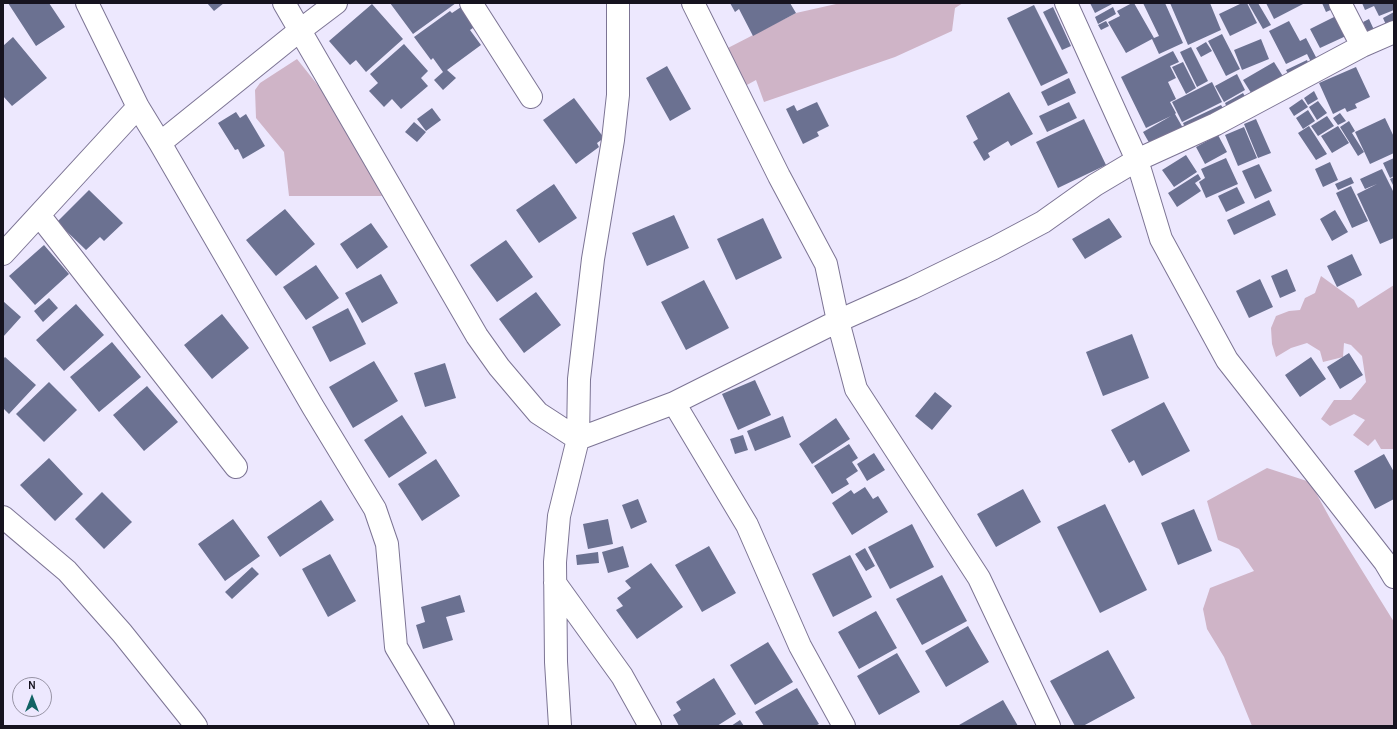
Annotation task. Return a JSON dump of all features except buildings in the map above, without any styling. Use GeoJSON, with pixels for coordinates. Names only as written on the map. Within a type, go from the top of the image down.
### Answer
{"type":"FeatureCollection","features":[{"type":"Feature","properties":{"kind":"street"},"geometry":{"type":"LineString","coordinates":[[87,3],[138,107],[160,142],[313,407],[375,509],[386,544],[396,647],[443,726]]}},
{"type":"Feature","properties":{"kind":"street"},"geometry":{"type":"LineString","coordinates":[[284,3],[299,31],[445,278],[477,336],[499,367],[538,413],[578,438]]}},
{"type":"Feature","properties":{"kind":"street"},"geometry":{"type":"LineString","coordinates":[[160,142],[336,3]]}},
{"type":"Feature","properties":{"kind":"street"},"geometry":{"type":"LineString","coordinates":[[471,3],[531,97]]}},
{"type":"Feature","properties":{"kind":"street"},"geometry":{"type":"LineString","coordinates":[[560,726],[556,662],[555,562],[559,516],[578,438],[579,379],[593,259],[613,140],[618,94],[618,3]]}},
{"type":"Feature","properties":{"kind":"street"},"geometry":{"type":"LineString","coordinates":[[693,3],[779,176],[826,264],[838,321],[856,389],[979,578],[1048,726]]}},
{"type":"Feature","properties":{"kind":"street"},"geometry":{"type":"LineString","coordinates":[[1066,3],[1136,160],[1161,239],[1227,360],[1385,562],[1394,577]]}},
{"type":"Feature","properties":{"kind":"street"},"geometry":{"type":"LineString","coordinates":[[1340,3],[1362,46]]}},
{"type":"Feature","properties":{"kind":"street"},"geometry":{"type":"LineString","coordinates":[[578,438],[674,403],[838,321],[912,288],[994,248],[1043,222],[1095,185],[1136,160],[1216,124],[1362,46],[1394,32]]}},
{"type":"Feature","properties":{"kind":"street"},"geometry":{"type":"LineString","coordinates":[[3,254],[138,107]]}},
{"type":"Feature","properties":{"kind":"street"},"geometry":{"type":"LineString","coordinates":[[39,215],[236,467]]}},
{"type":"Feature","properties":{"kind":"street"},"geometry":{"type":"LineString","coordinates":[[674,403],[747,525],[800,646],[844,726]]}},
{"type":"Feature","properties":{"kind":"street"},"geometry":{"type":"LineString","coordinates":[[3,517],[67,571],[122,633],[196,726]]}},
{"type":"Feature","properties":{"kind":"street"},"geometry":{"type":"LineString","coordinates":[[556,583],[622,676],[650,726]]}},
{"type":"Feature","properties":{"kind":"shaded area"},"geometry":{"type":"Polygon","coordinates":[[[836,3],[963,3],[955,8],[952,31],[895,57],[764,102],[756,80],[745,86],[724,50],[796,13],[836,3]]]}},
{"type":"Feature","properties":{"kind":"shaded area"},"geometry":{"type":"Polygon","coordinates":[[[297,59],[328,98],[362,157],[382,196],[289,196],[284,152],[256,118],[255,90],[260,83],[297,59]]]}},
{"type":"Feature","properties":{"kind":"shaded area"},"geometry":{"type":"Polygon","coordinates":[[[1321,276],[1354,300],[1358,308],[1394,285],[1394,449],[1381,449],[1375,439],[1368,446],[1353,435],[1365,420],[1354,414],[1330,426],[1321,419],[1334,400],[1351,400],[1366,382],[1362,356],[1351,345],[1344,343],[1343,357],[1323,362],[1320,351],[1307,343],[1291,348],[1276,357],[1272,344],[1271,328],[1276,316],[1289,311],[1300,310],[1305,298],[1315,293],[1321,276]]]}},
{"type":"Feature","properties":{"kind":"shaded area"},"geometry":{"type":"Polygon","coordinates":[[[1267,468],[1310,482],[1332,522],[1394,622],[1394,726],[1252,726],[1224,657],[1207,629],[1203,609],[1210,588],[1254,571],[1239,549],[1218,540],[1207,501],[1267,468]]]}}]}
